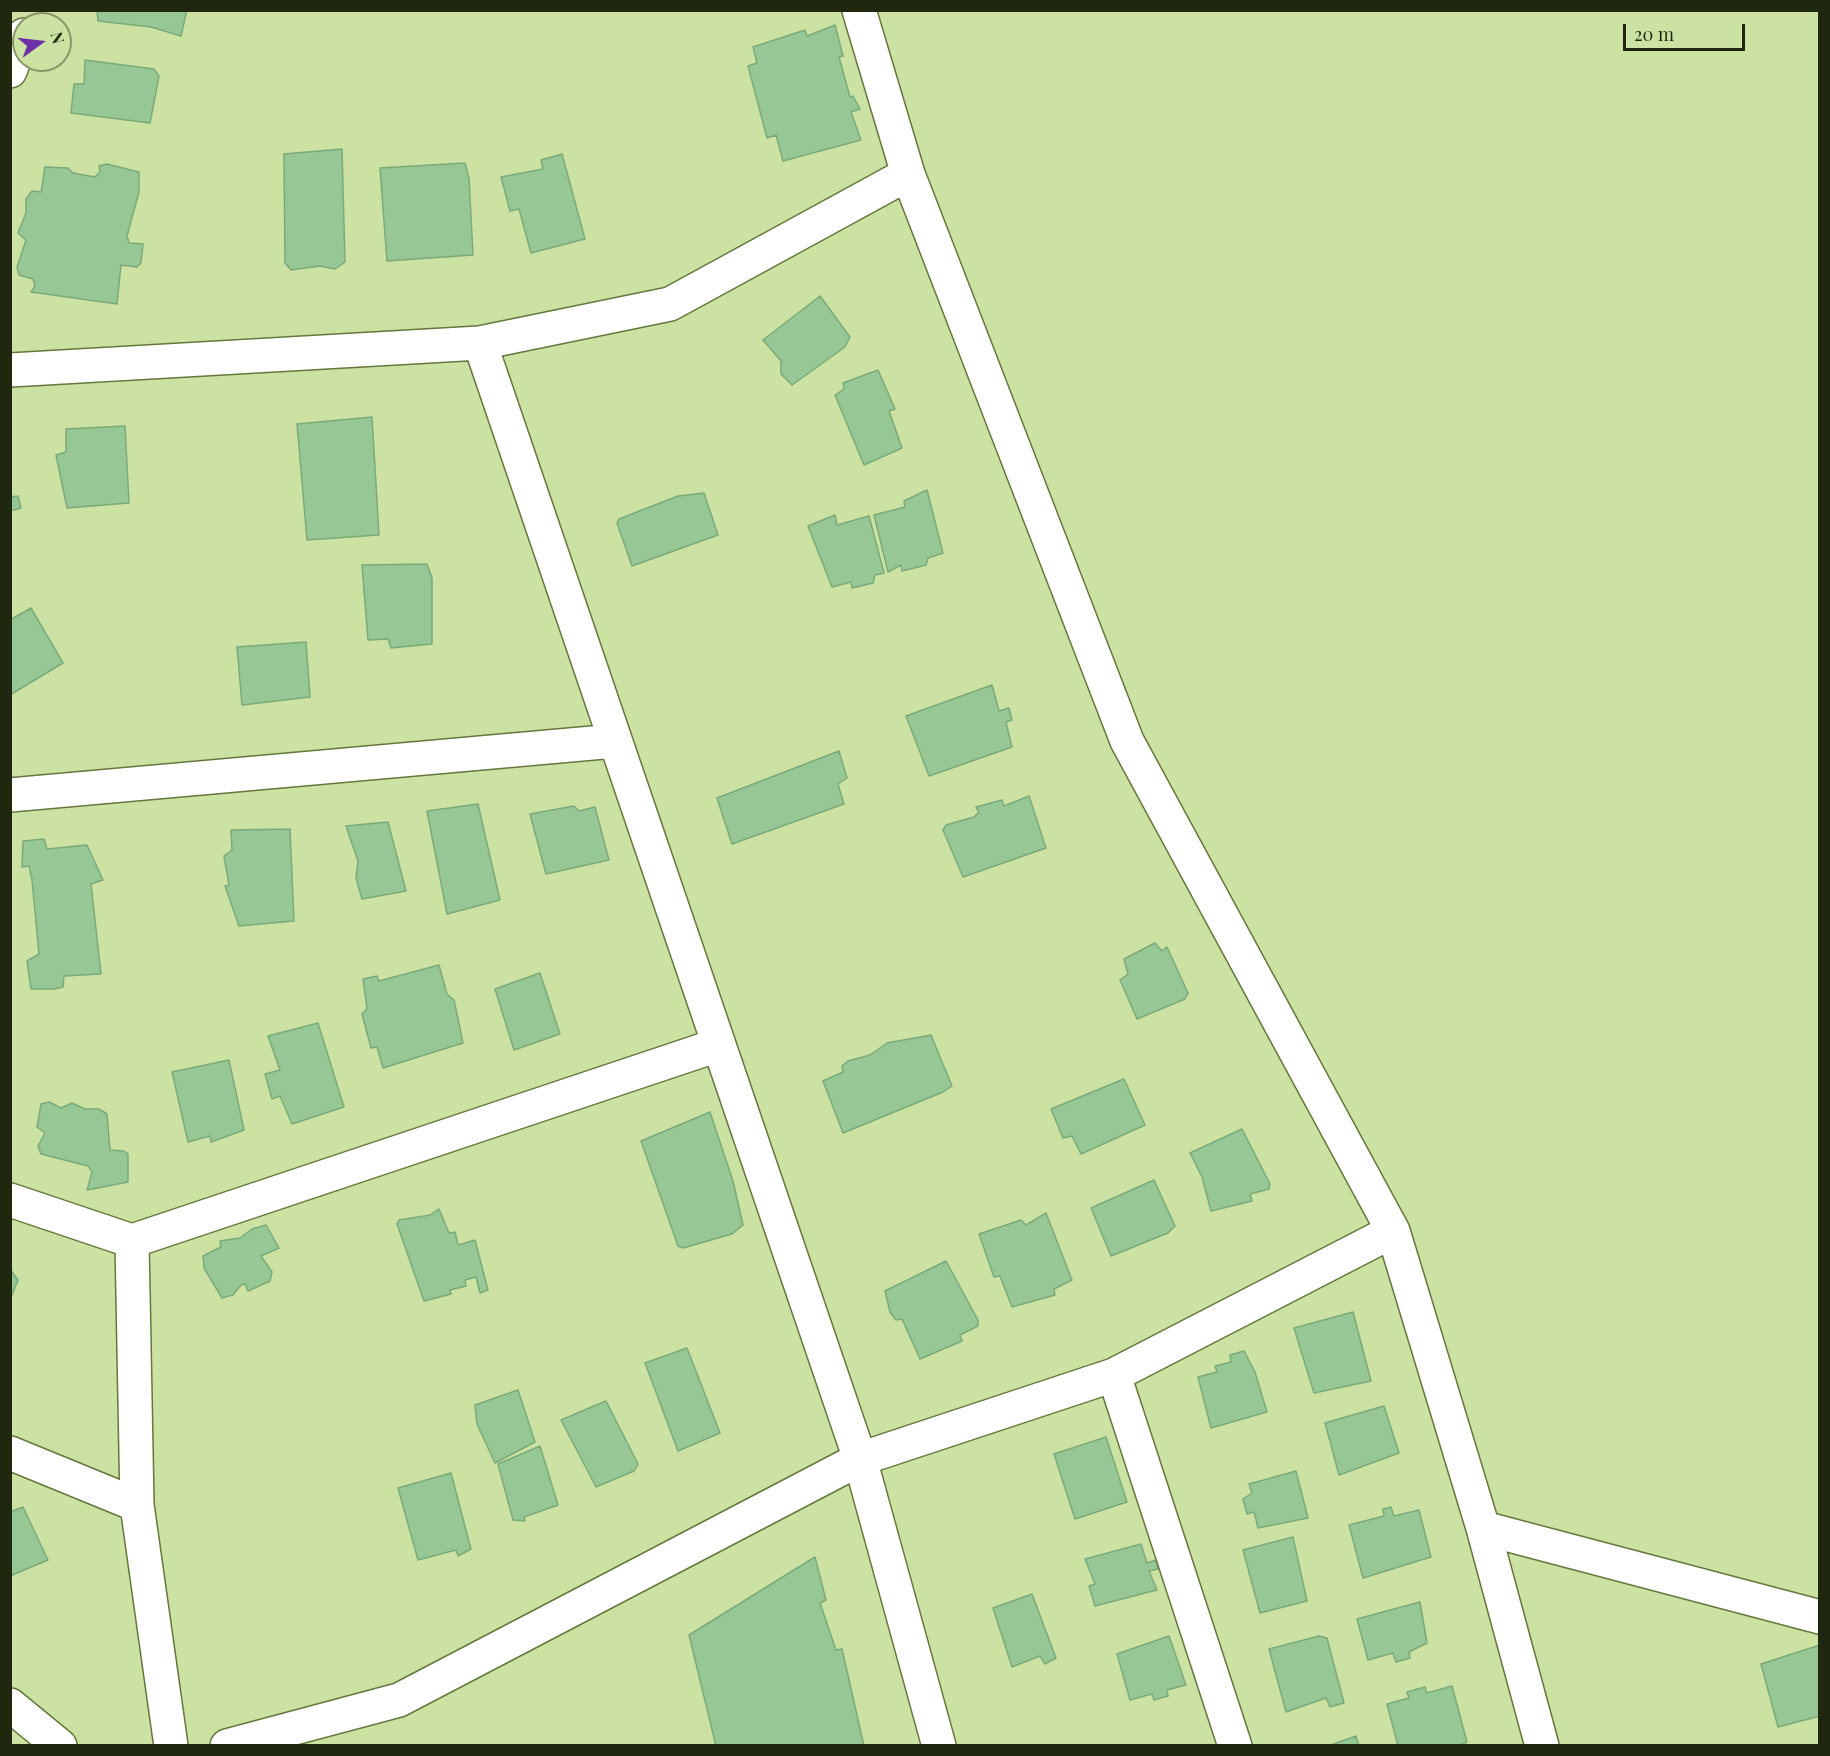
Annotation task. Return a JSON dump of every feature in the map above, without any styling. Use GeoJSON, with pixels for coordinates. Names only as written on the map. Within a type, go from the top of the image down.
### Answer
{"type":"FeatureCollection","features":[{"type":"Feature","properties":{"kind":"street"},"geometry":{"type":"LineString","coordinates":[[859,10],[908,174],[1127,741],[1393,1231],[1484,1528],[1542,1746]]}},
{"type":"Feature","properties":{"kind":"street"},"geometry":{"type":"LineString","coordinates":[[10,370],[480,344],[670,304],[908,174]]}},
{"type":"Feature","properties":{"kind":"street"},"geometry":{"type":"LineString","coordinates":[[480,344],[860,1459],[939,1746]]}},
{"type":"Feature","properties":{"kind":"street"},"geometry":{"type":"LineString","coordinates":[[10,795],[615,741]]}},
{"type":"Feature","properties":{"kind":"street"},"geometry":{"type":"LineString","coordinates":[[10,1200],[132,1241],[718,1044]]}},
{"type":"Feature","properties":{"kind":"street"},"geometry":{"type":"LineString","coordinates":[[227,1746],[399,1700],[860,1459],[1114,1376],[1393,1231]]}},
{"type":"Feature","properties":{"kind":"street"},"geometry":{"type":"LineString","coordinates":[[132,1241],[137,1505],[171,1746]]}},
{"type":"Feature","properties":{"kind":"street"},"geometry":{"type":"LineString","coordinates":[[1114,1376],[1234,1746]]}},
{"type":"Feature","properties":{"kind":"street"},"geometry":{"type":"LineString","coordinates":[[10,1453],[137,1505]]}},
{"type":"Feature","properties":{"kind":"street"},"geometry":{"type":"LineString","coordinates":[[1484,1528],[1820,1617]]}},
{"type":"Feature","properties":{"kind":"street"},"geometry":{"type":"LineString","coordinates":[[10,1705],[66,1744]]}},
{"type":"Feature","properties":{"kind":"building"},"geometry":{"type":"Polygon","coordinates":[[[97,10],[187,10],[181,36],[151,27],[98,21],[97,10]]]}},
{"type":"Feature","properties":{"kind":"building"},"geometry":{"type":"Polygon","coordinates":[[[835,25],[843,56],[839,57],[850,97],[853,96],[860,109],[851,112],[861,140],[783,161],[776,135],[767,138],[748,66],[757,63],[753,47],[805,30],[807,36],[835,25]]]}},
{"type":"Feature","properties":{"kind":"building"},"geometry":{"type":"Polygon","coordinates":[[[85,60],[154,69],[159,76],[150,123],[71,113],[74,84],[84,84],[85,60]]]}},
{"type":"Feature","properties":{"kind":"building"},"geometry":{"type":"Polygon","coordinates":[[[342,149],[345,262],[335,269],[320,266],[291,270],[285,263],[284,154],[342,149]]]}},
{"type":"Feature","properties":{"kind":"building"},"geometry":{"type":"Polygon","coordinates":[[[562,154],[585,239],[531,253],[519,209],[510,211],[501,177],[543,169],[541,160],[562,154]]]}},
{"type":"Feature","properties":{"kind":"building"},"geometry":{"type":"Polygon","coordinates":[[[465,163],[469,178],[473,255],[387,261],[380,168],[465,163]]]}},
{"type":"Feature","properties":{"kind":"building"},"geometry":{"type":"Polygon","coordinates":[[[107,164],[139,172],[139,192],[127,236],[129,243],[143,244],[141,263],[137,267],[121,265],[117,304],[31,292],[35,286],[33,279],[19,275],[17,267],[26,240],[18,233],[26,213],[26,199],[32,191],[41,192],[45,167],[68,168],[73,173],[95,177],[100,172],[99,166],[107,164]]]}},
{"type":"Feature","properties":{"kind":"building"},"geometry":{"type":"Polygon","coordinates":[[[820,296],[850,337],[845,347],[792,385],[781,374],[781,361],[763,340],[820,296]]]}},
{"type":"Feature","properties":{"kind":"building"},"geometry":{"type":"Polygon","coordinates":[[[878,370],[895,409],[889,411],[902,448],[864,465],[835,395],[844,389],[843,383],[878,370]]]}},
{"type":"Feature","properties":{"kind":"building"},"geometry":{"type":"Polygon","coordinates":[[[372,417],[379,535],[307,540],[297,424],[372,417]]]}},
{"type":"Feature","properties":{"kind":"building"},"geometry":{"type":"Polygon","coordinates":[[[125,426],[129,503],[67,508],[56,455],[66,452],[66,429],[125,426]]]}},
{"type":"Feature","properties":{"kind":"building"},"geometry":{"type":"Polygon","coordinates":[[[927,490],[943,553],[928,558],[926,565],[902,571],[901,565],[888,572],[874,515],[905,507],[904,501],[927,490]]]}},
{"type":"Feature","properties":{"kind":"building"},"geometry":{"type":"Polygon","coordinates":[[[704,493],[718,535],[632,566],[617,523],[619,519],[678,496],[704,493]]]}},
{"type":"Feature","properties":{"kind":"building"},"geometry":{"type":"Polygon","coordinates":[[[18,496],[21,508],[10,511],[10,497],[18,496]]]}},
{"type":"Feature","properties":{"kind":"building"},"geometry":{"type":"Polygon","coordinates":[[[835,515],[837,525],[869,516],[884,573],[875,575],[873,583],[852,588],[851,582],[832,587],[808,526],[835,515]]]}},
{"type":"Feature","properties":{"kind":"building"},"geometry":{"type":"Polygon","coordinates":[[[427,564],[432,578],[432,644],[391,648],[388,639],[368,640],[362,565],[427,564]]]}},
{"type":"Feature","properties":{"kind":"building"},"geometry":{"type":"Polygon","coordinates":[[[31,608],[63,663],[10,695],[10,620],[31,608]]]}},
{"type":"Feature","properties":{"kind":"building"},"geometry":{"type":"Polygon","coordinates":[[[306,642],[310,697],[242,705],[237,647],[306,642]]]}},
{"type":"Feature","properties":{"kind":"building"},"geometry":{"type":"Polygon","coordinates":[[[992,685],[999,711],[1009,708],[1012,720],[1006,722],[1012,747],[929,776],[906,716],[992,685]]]}},
{"type":"Feature","properties":{"kind":"building"},"geometry":{"type":"Polygon","coordinates":[[[839,751],[847,778],[838,784],[844,804],[732,844],[717,798],[839,751]]]}},
{"type":"Feature","properties":{"kind":"building"},"geometry":{"type":"Polygon","coordinates":[[[1029,796],[1046,848],[963,877],[943,830],[946,825],[974,817],[979,812],[976,807],[1002,800],[1004,806],[1029,796]]]}},
{"type":"Feature","properties":{"kind":"building"},"geometry":{"type":"Polygon","coordinates":[[[478,804],[500,900],[447,914],[427,811],[478,804]]]}},
{"type":"Feature","properties":{"kind":"building"},"geometry":{"type":"Polygon","coordinates":[[[574,806],[579,811],[595,807],[609,860],[546,874],[530,814],[574,806]]]}},
{"type":"Feature","properties":{"kind":"building"},"geometry":{"type":"Polygon","coordinates":[[[388,822],[406,891],[362,899],[356,878],[358,861],[346,826],[388,822]]]}},
{"type":"Feature","properties":{"kind":"building"},"geometry":{"type":"Polygon","coordinates":[[[290,829],[294,921],[239,926],[225,886],[229,885],[224,856],[232,850],[231,830],[290,829]]]}},
{"type":"Feature","properties":{"kind":"building"},"geometry":{"type":"Polygon","coordinates":[[[44,839],[47,849],[87,845],[103,880],[91,884],[101,974],[64,976],[63,987],[31,989],[27,961],[39,954],[32,880],[29,866],[22,867],[23,841],[44,839]]]}},
{"type":"Feature","properties":{"kind":"building"},"geometry":{"type":"Polygon","coordinates":[[[1155,943],[1162,951],[1167,947],[1188,993],[1185,999],[1137,1019],[1120,980],[1128,974],[1124,959],[1155,943]]]}},
{"type":"Feature","properties":{"kind":"building"},"geometry":{"type":"Polygon","coordinates":[[[439,965],[447,994],[454,1000],[463,1043],[383,1068],[377,1047],[371,1048],[362,1014],[367,1009],[363,979],[377,976],[379,981],[439,965]]]}},
{"type":"Feature","properties":{"kind":"building"},"geometry":{"type":"Polygon","coordinates":[[[540,973],[560,1034],[514,1050],[495,989],[540,973]]]}},
{"type":"Feature","properties":{"kind":"building"},"geometry":{"type":"Polygon","coordinates":[[[318,1023],[344,1107],[292,1124],[280,1096],[272,1099],[265,1074],[280,1070],[268,1036],[318,1023]]]}},
{"type":"Feature","properties":{"kind":"building"},"geometry":{"type":"Polygon","coordinates":[[[931,1035],[952,1086],[943,1092],[843,1133],[823,1081],[843,1072],[842,1066],[848,1061],[870,1055],[887,1043],[931,1035]]]}},
{"type":"Feature","properties":{"kind":"building"},"geometry":{"type":"Polygon","coordinates":[[[229,1060],[244,1130],[211,1142],[210,1136],[188,1142],[172,1072],[229,1060]]]}},
{"type":"Feature","properties":{"kind":"building"},"geometry":{"type":"Polygon","coordinates":[[[1124,1079],[1145,1125],[1081,1154],[1072,1136],[1063,1138],[1051,1109],[1124,1079]]]}},
{"type":"Feature","properties":{"kind":"building"},"geometry":{"type":"Polygon","coordinates":[[[49,1102],[61,1108],[72,1103],[85,1109],[99,1109],[107,1114],[110,1150],[124,1151],[128,1154],[128,1182],[87,1190],[92,1172],[88,1166],[41,1154],[38,1146],[45,1133],[37,1127],[41,1104],[49,1102]]]}},
{"type":"Feature","properties":{"kind":"building"},"geometry":{"type":"Polygon","coordinates":[[[710,1112],[733,1181],[743,1225],[732,1234],[683,1248],[678,1246],[641,1141],[710,1112]]]}},
{"type":"Feature","properties":{"kind":"building"},"geometry":{"type":"Polygon","coordinates":[[[1242,1129],[1270,1184],[1269,1189],[1250,1194],[1252,1201],[1211,1211],[1202,1177],[1190,1153],[1242,1129]]]}},
{"type":"Feature","properties":{"kind":"building"},"geometry":{"type":"Polygon","coordinates":[[[1154,1180],[1175,1226],[1168,1233],[1111,1256],[1091,1208],[1154,1180]]]}},
{"type":"Feature","properties":{"kind":"building"},"geometry":{"type":"Polygon","coordinates":[[[439,1209],[449,1233],[455,1232],[458,1245],[475,1240],[488,1290],[480,1293],[476,1277],[465,1280],[466,1286],[450,1290],[451,1294],[424,1301],[397,1224],[399,1220],[430,1215],[439,1209]]]}},
{"type":"Feature","properties":{"kind":"building"},"geometry":{"type":"Polygon","coordinates":[[[1046,1213],[1072,1280],[1054,1289],[1055,1295],[1012,1307],[1000,1276],[994,1277],[979,1234],[1021,1220],[1026,1225],[1046,1213]]]}},
{"type":"Feature","properties":{"kind":"building"},"geometry":{"type":"Polygon","coordinates":[[[266,1225],[279,1248],[261,1256],[272,1272],[270,1281],[248,1291],[245,1284],[241,1285],[233,1295],[222,1298],[204,1268],[203,1256],[221,1247],[220,1241],[240,1238],[252,1229],[266,1225]]]}},
{"type":"Feature","properties":{"kind":"building"},"geometry":{"type":"Polygon","coordinates":[[[946,1261],[978,1320],[978,1326],[960,1335],[962,1341],[920,1359],[902,1319],[896,1320],[890,1312],[885,1291],[946,1261]]]}},
{"type":"Feature","properties":{"kind":"building"},"geometry":{"type":"Polygon","coordinates":[[[10,1269],[18,1280],[10,1300],[10,1269]]]}},
{"type":"Feature","properties":{"kind":"building"},"geometry":{"type":"Polygon","coordinates":[[[1353,1312],[1371,1381],[1314,1393],[1294,1328],[1353,1312]]]}},
{"type":"Feature","properties":{"kind":"building"},"geometry":{"type":"Polygon","coordinates":[[[687,1348],[720,1433],[678,1451],[645,1363],[687,1348]]]}},
{"type":"Feature","properties":{"kind":"building"},"geometry":{"type":"Polygon","coordinates":[[[1244,1351],[1255,1372],[1267,1412],[1211,1428],[1198,1377],[1217,1372],[1215,1366],[1231,1362],[1230,1355],[1244,1351]]]}},
{"type":"Feature","properties":{"kind":"building"},"geometry":{"type":"Polygon","coordinates":[[[518,1390],[535,1442],[495,1463],[477,1424],[475,1405],[518,1390]]]}},
{"type":"Feature","properties":{"kind":"building"},"geometry":{"type":"Polygon","coordinates":[[[606,1401],[638,1464],[634,1471],[596,1487],[561,1420],[606,1401]]]}},
{"type":"Feature","properties":{"kind":"building"},"geometry":{"type":"Polygon","coordinates":[[[1384,1406],[1399,1453],[1339,1475],[1325,1423],[1384,1406]]]}},
{"type":"Feature","properties":{"kind":"building"},"geometry":{"type":"Polygon","coordinates":[[[1106,1437],[1127,1502],[1075,1519],[1054,1454],[1106,1437]]]}},
{"type":"Feature","properties":{"kind":"building"},"geometry":{"type":"Polygon","coordinates":[[[540,1446],[558,1505],[524,1517],[525,1521],[513,1520],[498,1464],[540,1446]]]}},
{"type":"Feature","properties":{"kind":"building"},"geometry":{"type":"Polygon","coordinates":[[[1296,1471],[1308,1518],[1258,1528],[1254,1512],[1247,1514],[1243,1499],[1252,1493],[1249,1484],[1296,1471]]]}},
{"type":"Feature","properties":{"kind":"building"},"geometry":{"type":"Polygon","coordinates":[[[451,1473],[471,1549],[458,1556],[456,1550],[418,1560],[398,1488],[451,1473]]]}},
{"type":"Feature","properties":{"kind":"building"},"geometry":{"type":"Polygon","coordinates":[[[23,1507],[48,1560],[10,1576],[10,1512],[23,1507]]]}},
{"type":"Feature","properties":{"kind":"building"},"geometry":{"type":"Polygon","coordinates":[[[1391,1507],[1394,1516],[1419,1510],[1431,1557],[1363,1578],[1349,1525],[1384,1516],[1383,1509],[1391,1507]]]}},
{"type":"Feature","properties":{"kind":"building"},"geometry":{"type":"Polygon","coordinates":[[[1293,1537],[1307,1601],[1260,1613],[1243,1550],[1293,1537]]]}},
{"type":"Feature","properties":{"kind":"building"},"geometry":{"type":"Polygon","coordinates":[[[1141,1544],[1147,1563],[1156,1560],[1158,1569],[1149,1571],[1157,1590],[1095,1606],[1089,1586],[1095,1584],[1085,1559],[1141,1544]]]}},
{"type":"Feature","properties":{"kind":"building"},"geometry":{"type":"Polygon","coordinates":[[[815,1557],[826,1600],[820,1603],[836,1650],[842,1649],[864,1746],[716,1746],[689,1635],[815,1557]]]}},
{"type":"Feature","properties":{"kind":"building"},"geometry":{"type":"Polygon","coordinates":[[[1032,1594],[1056,1658],[1045,1664],[1040,1656],[1012,1667],[993,1608],[1032,1594]]]}},
{"type":"Feature","properties":{"kind":"building"},"geometry":{"type":"Polygon","coordinates":[[[1420,1602],[1427,1643],[1409,1652],[1410,1658],[1396,1662],[1393,1653],[1368,1660],[1357,1619],[1420,1602]]]}},
{"type":"Feature","properties":{"kind":"building"},"geometry":{"type":"Polygon","coordinates":[[[1169,1636],[1186,1685],[1167,1690],[1168,1696],[1154,1700],[1152,1694],[1130,1700],[1117,1654],[1169,1636]]]}},
{"type":"Feature","properties":{"kind":"building"},"geometry":{"type":"Polygon","coordinates":[[[1319,1636],[1327,1638],[1344,1703],[1330,1707],[1326,1698],[1286,1712],[1269,1649],[1319,1636]]]}},
{"type":"Feature","properties":{"kind":"building"},"geometry":{"type":"Polygon","coordinates":[[[1820,1645],[1820,1716],[1778,1727],[1761,1664],[1820,1645]]]}},
{"type":"Feature","properties":{"kind":"building"},"geometry":{"type":"Polygon","coordinates":[[[1452,1686],[1467,1742],[1457,1746],[1398,1746],[1387,1704],[1409,1698],[1407,1692],[1425,1687],[1427,1693],[1452,1686]]]}},
{"type":"Feature","properties":{"kind":"building"},"geometry":{"type":"Polygon","coordinates":[[[1356,1736],[1359,1746],[1328,1746],[1356,1736]]]}}]}
